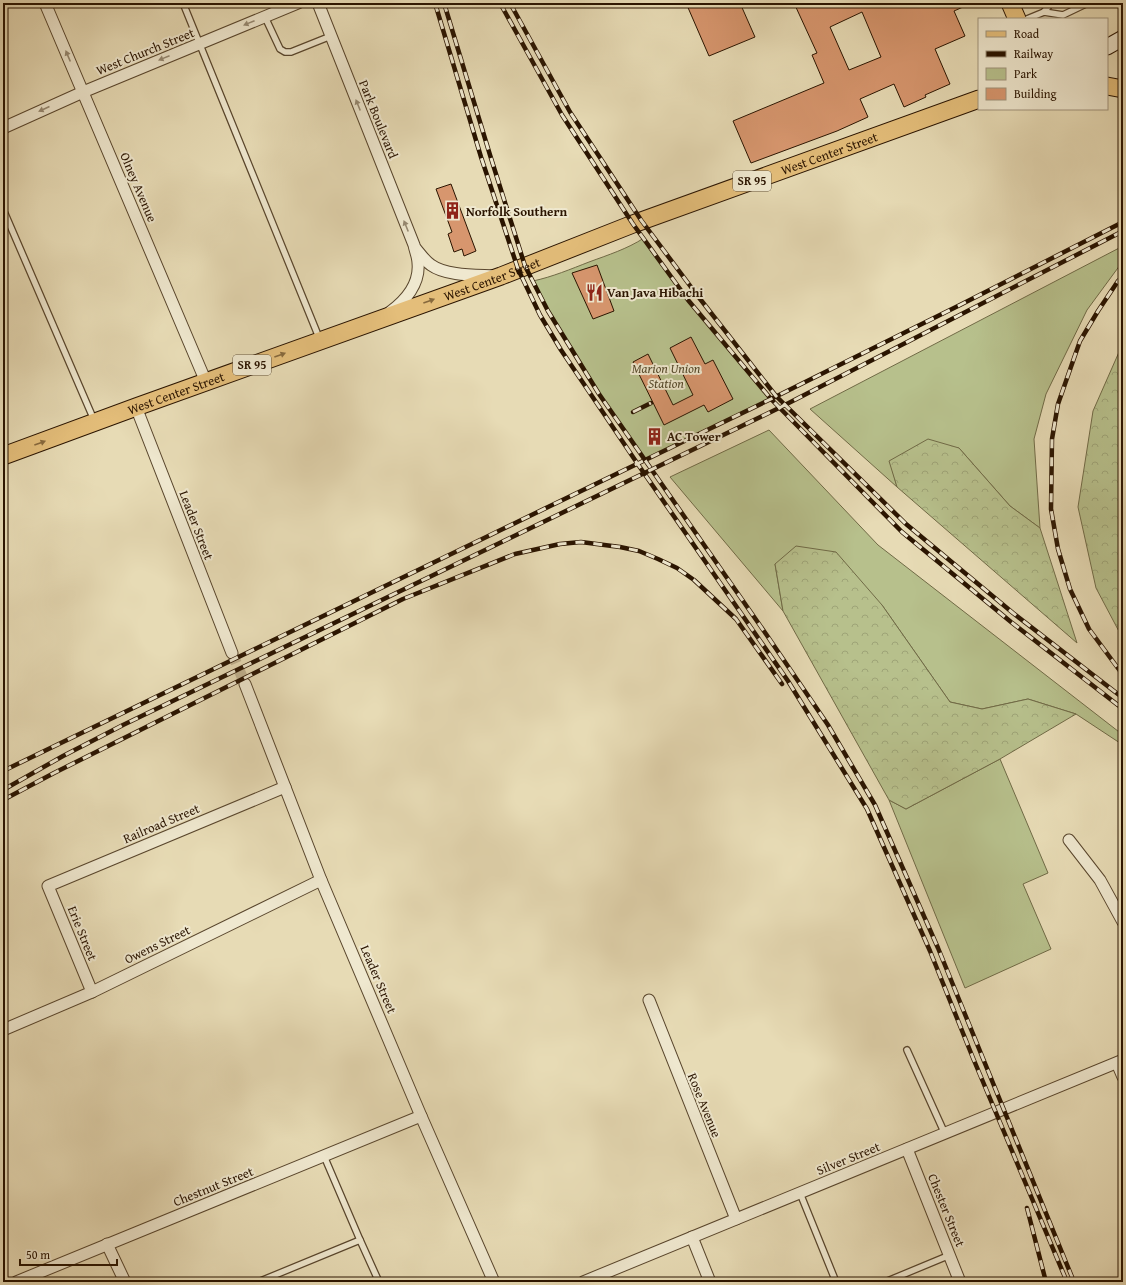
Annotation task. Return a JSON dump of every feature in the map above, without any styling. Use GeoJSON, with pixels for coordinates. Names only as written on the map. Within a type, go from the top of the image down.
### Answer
{"type":"FeatureCollection","features":[{"type":"Feature","properties":{"kind":"main road"},"geometry":{"type":"LineString","coordinates":[[1010,3],[1017,18]]}},
{"type":"Feature","properties":{"kind":"main road"},"geometry":{"type":"LineString","coordinates":[[1108,46],[1123,38]]}},
{"type":"Feature","properties":{"kind":"main road"},"geometry":{"type":"LineString","coordinates":[[1108,86],[1123,89]]}},
{"type":"Feature","properties":{"kind":"main road","name":"West Center Street"},"geometry":{"type":"LineString","coordinates":[[3,456],[320,340],[501,276],[637,222],[978,99]]}},
{"type":"Feature","properties":{"kind":"street","name":"Olney Avenue"},"geometry":{"type":"LineString","coordinates":[[45,3],[206,382]]}},
{"type":"Feature","properties":{"kind":"street","name":"West Church Street"},"geometry":{"type":"LineString","coordinates":[[3,128],[83,92],[298,3]]}},
{"type":"Feature","properties":{"kind":"street","name":"Park Boulevard"},"geometry":{"type":"LineString","coordinates":[[318,3],[414,245],[418,263],[416,280],[407,296],[399,306],[381,318]]}},
{"type":"Feature","properties":{"kind":"street","name":"Park Boulevard"},"geometry":{"type":"LineString","coordinates":[[414,245],[421,256],[432,266],[448,272],[501,276]]}},
{"type":"Feature","properties":{"kind":"street","name":"Leader Street"},"geometry":{"type":"LineString","coordinates":[[136,407],[232,653]]}},
{"type":"Feature","properties":{"kind":"street","name":"Leader Street"},"geometry":{"type":"LineString","coordinates":[[245,684],[321,880],[421,1116],[494,1282]]}},
{"type":"Feature","properties":{"kind":"street","name":"Railroad Street"},"geometry":{"type":"LineString","coordinates":[[48,886],[285,787]]}},
{"type":"Feature","properties":{"kind":"street"},"geometry":{"type":"LineString","coordinates":[[1069,840],[1100,880],[1123,922]]}},
{"type":"Feature","properties":{"kind":"street","name":"Owens Street"},"geometry":{"type":"LineString","coordinates":[[3,1030],[92,992],[321,880]]}},
{"type":"Feature","properties":{"kind":"street","name":"Erie Street"},"geometry":{"type":"LineString","coordinates":[[48,886],[92,992]]}},
{"type":"Feature","properties":{"kind":"street","name":"Rose Avenue"},"geometry":{"type":"LineString","coordinates":[[649,1000],[736,1219]]}},
{"type":"Feature","properties":{"kind":"street"},"geometry":{"type":"LineString","coordinates":[[1120,1061],[1123,1077]]}},
{"type":"Feature","properties":{"kind":"street","name":"Silver Street"},"geometry":{"type":"LineString","coordinates":[[583,1282],[1120,1061]]}},
{"type":"Feature","properties":{"kind":"street","name":"Chestnut Street"},"geometry":{"type":"LineString","coordinates":[[16,1282],[421,1116]]}},
{"type":"Feature","properties":{"kind":"street","name":"Chester Street"},"geometry":{"type":"LineString","coordinates":[[907,1149],[960,1282]]}},
{"type":"Feature","properties":{"kind":"street"},"geometry":{"type":"LineString","coordinates":[[692,1237],[710,1282]]}},
{"type":"Feature","properties":{"kind":"street"},"geometry":{"type":"LineString","coordinates":[[107,1244],[125,1282]]}},
{"type":"Feature","properties":{"kind":"lane"},"geometry":{"type":"LineString","coordinates":[[183,3],[320,340]]}},
{"type":"Feature","properties":{"kind":"lane"},"geometry":{"type":"LineString","coordinates":[[1029,18],[1044,12],[1051,3]]}},
{"type":"Feature","properties":{"kind":"lane"},"geometry":{"type":"LineString","coordinates":[[1044,12],[1063,15],[1088,3]]}},
{"type":"Feature","properties":{"kind":"lane"},"geometry":{"type":"LineString","coordinates":[[265,17],[280,49],[285,52],[291,52],[331,36]]}},
{"type":"Feature","properties":{"kind":"lane"},"geometry":{"type":"LineString","coordinates":[[3,209],[95,422]]}},
{"type":"Feature","properties":{"kind":"lane"},"geometry":{"type":"LineString","coordinates":[[907,1050],[944,1134]]}},
{"type":"Feature","properties":{"kind":"lane"},"geometry":{"type":"LineString","coordinates":[[324,1156],[379,1282]]}},
{"type":"Feature","properties":{"kind":"lane"},"geometry":{"type":"LineString","coordinates":[[800,1193],[836,1282]]}},
{"type":"Feature","properties":{"kind":"lane"},"geometry":{"type":"LineString","coordinates":[[258,1282],[360,1240]]}},
{"type":"Feature","properties":{"kind":"lane"},"geometry":{"type":"LineString","coordinates":[[885,1282],[950,1256]]}},
{"type":"Feature","properties":{"kind":"green space","name":"Marion Union Station"},"geometry":{"type":"Polygon","coordinates":[[[644,238],[688,300],[771,399],[644,460],[571,350],[533,281],[554,275],[610,254],[644,238]]]}},
{"type":"Feature","properties":{"kind":"green space"},"geometry":{"type":"Polygon","coordinates":[[[1123,246],[1123,261],[1087,310],[1046,394],[1034,439],[1040,528],[1010,506],[959,448],[890,461],[897,487],[810,409],[1123,246]]]}},
{"type":"Feature","properties":{"kind":"green space"},"geometry":{"type":"Polygon","coordinates":[[[1123,343],[1123,639],[1096,588],[1078,507],[1093,411],[1123,343]]]}},
{"type":"Feature","properties":{"kind":"green space"},"geometry":{"type":"Polygon","coordinates":[[[769,430],[878,545],[1123,735],[1123,745],[1076,714],[1028,699],[982,709],[950,702],[882,605],[775,564],[783,611],[670,477],[769,430]]]}},
{"type":"Feature","properties":{"kind":"green space"},"geometry":{"type":"Polygon","coordinates":[[[928,439],[959,448],[1010,506],[1040,528],[1077,643],[897,487],[889,461],[928,439]]]}},
{"type":"Feature","properties":{"kind":"green space"},"geometry":{"type":"Polygon","coordinates":[[[796,546],[836,552],[882,605],[950,702],[982,709],[1028,699],[1076,714],[1000,759],[906,809],[889,800],[783,611],[775,564],[796,546]]]}},
{"type":"Feature","properties":{"kind":"green space"},"geometry":{"type":"Polygon","coordinates":[[[1000,759],[1048,873],[1023,884],[1051,949],[965,988],[889,800],[906,809],[1000,759]]]}},
{"type":"Feature","properties":{"kind":"building"},"geometry":{"type":"Polygon","coordinates":[[[686,3],[740,3],[755,37],[709,56],[686,3]]]}},
{"type":"Feature","properties":{"kind":"building"},"geometry":{"type":"Polygon","coordinates":[[[794,3],[972,3],[954,11],[965,36],[935,49],[950,84],[925,95],[926,97],[904,107],[894,84],[860,99],[868,117],[837,131],[751,163],[733,121],[824,83],[812,55],[817,53],[794,3]],[[862,12],[830,27],[849,70],[881,57],[862,12]]]}},
{"type":"Feature","properties":{"kind":"building","name":"Norfolk Southern"},"geometry":{"type":"Polygon","coordinates":[[[451,184],[476,251],[464,256],[462,249],[454,252],[448,234],[452,232],[436,189],[451,184]]]}},
{"type":"Feature","properties":{"kind":"building","name":"Van Java Hibachi"},"geometry":{"type":"Polygon","coordinates":[[[597,265],[614,311],[593,319],[572,273],[597,265]]]}},
{"type":"Feature","properties":{"kind":"building","name":"Marion Union Station"},"geometry":{"type":"Polygon","coordinates":[[[691,337],[705,364],[713,360],[733,399],[708,412],[704,405],[664,425],[633,362],[648,354],[673,405],[693,395],[670,348],[691,337]]]}},
{"type":"Feature","properties":{"kind":"tunnel"},"geometry":{"type":"LineString","coordinates":[[232,653],[245,684]]}},
{"type":"Feature","properties":{"kind":"railway"},"geometry":{"type":"LineString","coordinates":[[435,3],[481,157],[518,269],[540,315],[561,350],[637,463],[788,681],[867,809],[930,951],[1067,1282]]}},
{"type":"Feature","properties":{"kind":"railway"},"geometry":{"type":"LineString","coordinates":[[444,3],[525,266],[548,311],[599,394],[828,725],[875,805],[938,948],[1074,1282]]}},
{"type":"Feature","properties":{"kind":"railway"},"geometry":{"type":"LineString","coordinates":[[500,3],[562,115],[633,224],[688,300],[771,399],[902,532],[1011,622],[1123,709]]}},
{"type":"Feature","properties":{"kind":"railway"},"geometry":{"type":"LineString","coordinates":[[510,3],[570,112],[641,220],[697,295],[776,396],[906,524],[1013,613],[1123,698]]}},
{"type":"Feature","properties":{"kind":"railway"},"geometry":{"type":"LineString","coordinates":[[3,771],[771,399],[1123,222]]}},
{"type":"Feature","properties":{"kind":"railway"},"geometry":{"type":"LineString","coordinates":[[3,790],[63,756],[123,725],[779,408],[1123,231]]}},
{"type":"Feature","properties":{"kind":"railway"},"geometry":{"type":"LineString","coordinates":[[1123,277],[1118,281],[1080,341],[1058,404],[1052,439],[1051,509],[1058,549],[1070,589],[1089,629],[1123,675]]}},
{"type":"Feature","properties":{"kind":"railway"},"geometry":{"type":"LineString","coordinates":[[633,412],[651,403]]}},
{"type":"Feature","properties":{"kind":"railway"},"geometry":{"type":"LineString","coordinates":[[3,800],[54,773],[403,599],[515,554],[560,544],[581,542],[620,547],[639,551],[677,568],[694,580],[736,619],[782,684]]}},
{"type":"Feature","properties":{"kind":"railway"},"geometry":{"type":"LineString","coordinates":[[1027,1208],[1046,1282]]}},
{"type":"Feature","properties":{"kind":"place","name":"Norfolk Southern"},"geometry":{"type":"Point","coordinates":[453,211]}},
{"type":"Feature","properties":{"kind":"place","name":"Van Java Hibachi"},"geometry":{"type":"Point","coordinates":[594,292]}},
{"type":"Feature","properties":{"kind":"place","name":"AC Tower"},"geometry":{"type":"Point","coordinates":[654,436]}}]}
